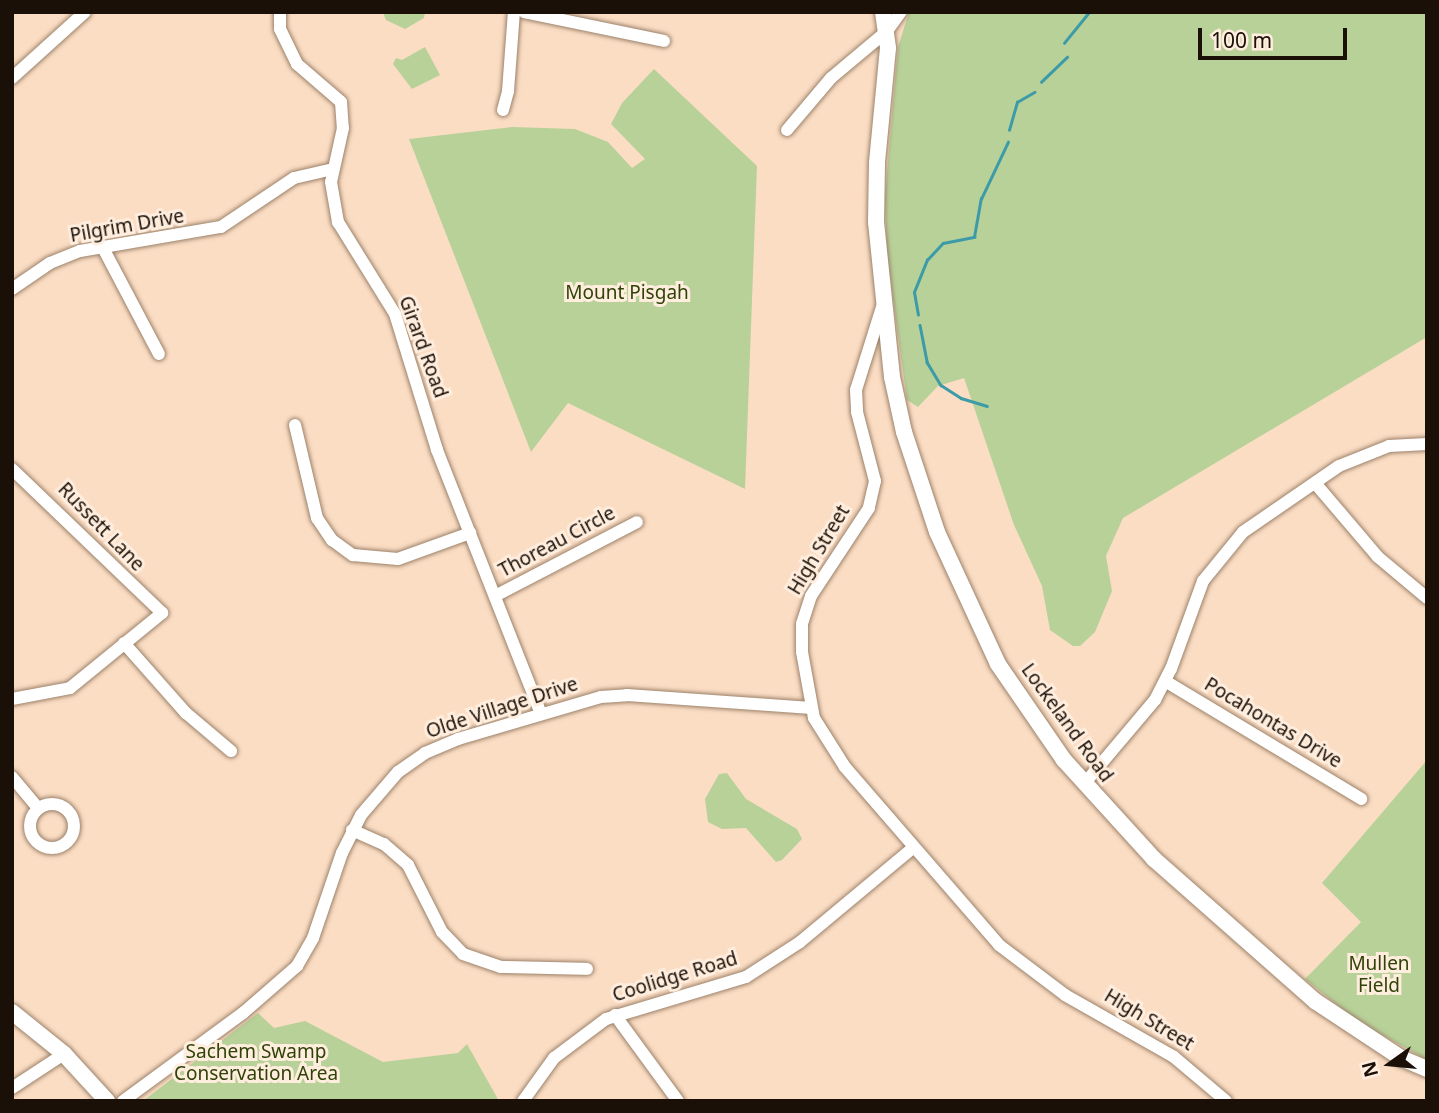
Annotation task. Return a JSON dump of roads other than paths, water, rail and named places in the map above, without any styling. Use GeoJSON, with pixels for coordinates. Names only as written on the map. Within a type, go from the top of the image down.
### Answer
{"type":"FeatureCollection","features":[{"type":"Feature","properties":{"kind":"main road","name":"High Street"},"geometry":{"type":"LineString","coordinates":[[883,12],[887,31],[877,163],[883,307]]}},
{"type":"Feature","properties":{"kind":"main road","name":"Lockeland Road"},"geometry":{"type":"LineString","coordinates":[[883,307],[904,432],[964,597],[998,664],[1084,784],[1153,859],[1315,1001],[1401,1058],[1427,1069]]}},
{"type":"Feature","properties":{"kind":"main road"},"geometry":{"type":"LineString","coordinates":[[12,1012],[64,1054],[107,1101]]}},
{"type":"Feature","properties":{"kind":"street"},"geometry":{"type":"LineString","coordinates":[[12,78],[85,12]]}},
{"type":"Feature","properties":{"kind":"street","name":"Girard Road"},"geometry":{"type":"LineString","coordinates":[[280,12],[280,29],[297,64],[341,102],[344,128],[332,169],[338,222],[395,314],[437,450],[541,714]]}},
{"type":"Feature","properties":{"kind":"street"},"geometry":{"type":"LineString","coordinates":[[503,110],[509,91],[514,12]]}},
{"type":"Feature","properties":{"kind":"street"},"geometry":{"type":"LineString","coordinates":[[524,12],[664,41]]}},
{"type":"Feature","properties":{"kind":"street"},"geometry":{"type":"LineString","coordinates":[[787,130],[831,78],[887,31],[901,12]]}},
{"type":"Feature","properties":{"kind":"street","name":"Pilgrim Drive"},"geometry":{"type":"LineString","coordinates":[[12,289],[50,263],[102,246],[214,230],[252,210],[294,178],[332,169]]}},
{"type":"Feature","properties":{"kind":"street"},"geometry":{"type":"LineString","coordinates":[[102,246],[159,354]]}},
{"type":"Feature","properties":{"kind":"street","name":"High Street"},"geometry":{"type":"LineString","coordinates":[[883,307],[856,390],[857,412],[875,481],[869,508],[811,596],[802,624],[812,708],[828,744],[999,945],[1028,970],[1174,1057],[1226,1101]]}},
{"type":"Feature","properties":{"kind":"street"},"geometry":{"type":"LineString","coordinates":[[295,425],[317,518],[332,540],[352,555],[398,559],[470,533]]}},
{"type":"Feature","properties":{"kind":"street"},"geometry":{"type":"LineString","coordinates":[[1084,784],[1155,700],[1212,565],[1243,532],[1315,483],[1365,454],[1389,446],[1427,444]]}},
{"type":"Feature","properties":{"kind":"street","name":"Russett Lane"},"geometry":{"type":"LineString","coordinates":[[12,469],[162,613],[124,643]]}},
{"type":"Feature","properties":{"kind":"street"},"geometry":{"type":"LineString","coordinates":[[1315,483],[1378,557],[1427,598]]}},
{"type":"Feature","properties":{"kind":"street","name":"Thoreau Circle"},"geometry":{"type":"LineString","coordinates":[[495,596],[637,522]]}},
{"type":"Feature","properties":{"kind":"street"},"geometry":{"type":"LineString","coordinates":[[12,699],[70,688],[124,643],[186,713],[231,751]]}},
{"type":"Feature","properties":{"kind":"street","name":"Pocahontas Drive"},"geometry":{"type":"LineString","coordinates":[[1165,681],[1361,799]]}},
{"type":"Feature","properties":{"kind":"street","name":"Olde Village Drive"},"geometry":{"type":"LineString","coordinates":[[123,1101],[243,1013],[297,966],[313,938],[352,830],[379,791],[425,753],[576,702],[627,695],[812,708]]}},
{"type":"Feature","properties":{"kind":"street"},"geometry":{"type":"LineString","coordinates":[[12,777],[37,807]]}},
{"type":"Feature","properties":{"kind":"street"},"geometry":{"type":"LineString","coordinates":[[352,830],[384,844],[408,865],[442,932],[463,954],[501,967],[587,969]]}},
{"type":"Feature","properties":{"kind":"street","name":"Coolidge Road"},"geometry":{"type":"LineString","coordinates":[[523,1101],[554,1059],[615,1015],[746,977],[800,942],[914,847]]}},
{"type":"Feature","properties":{"kind":"street"},"geometry":{"type":"LineString","coordinates":[[615,1015],[678,1101]]}},
{"type":"Feature","properties":{"kind":"street"},"geometry":{"type":"LineString","coordinates":[[12,1088],[64,1054]]}},
{"type":"Feature","properties":{"kind":"waterway"},"geometry":{"type":"LineString","coordinates":[[1064,43],[1089,12]]}},
{"type":"Feature","properties":{"kind":"waterway"},"geometry":{"type":"LineString","coordinates":[[1041,82],[1067,57]]}},
{"type":"Feature","properties":{"kind":"waterway"},"geometry":{"type":"LineString","coordinates":[[1009,130],[1017,102],[1034,92]]}},
{"type":"Feature","properties":{"kind":"waterway"},"geometry":{"type":"LineString","coordinates":[[918,315],[914,292],[927,260],[943,243],[974,237],[981,199],[1008,142]]}},
{"type":"Feature","properties":{"kind":"waterway"},"geometry":{"type":"LineString","coordinates":[[920,325],[927,362],[941,385],[961,398],[987,406]]}},
{"type":"Feature","properties":{"kind":"park label","name":"Mount Pisgah"},"geometry":{"type":"Point","coordinates":[627,293]}},
{"type":"Feature","properties":{"kind":"park label","name":"Mullen Field"},"geometry":{"type":"Point","coordinates":[1379,975]}},
{"type":"Feature","properties":{"kind":"park label","name":"Sachem Swamp Conservation Area"},"geometry":{"type":"Point","coordinates":[256,1063]}}]}
